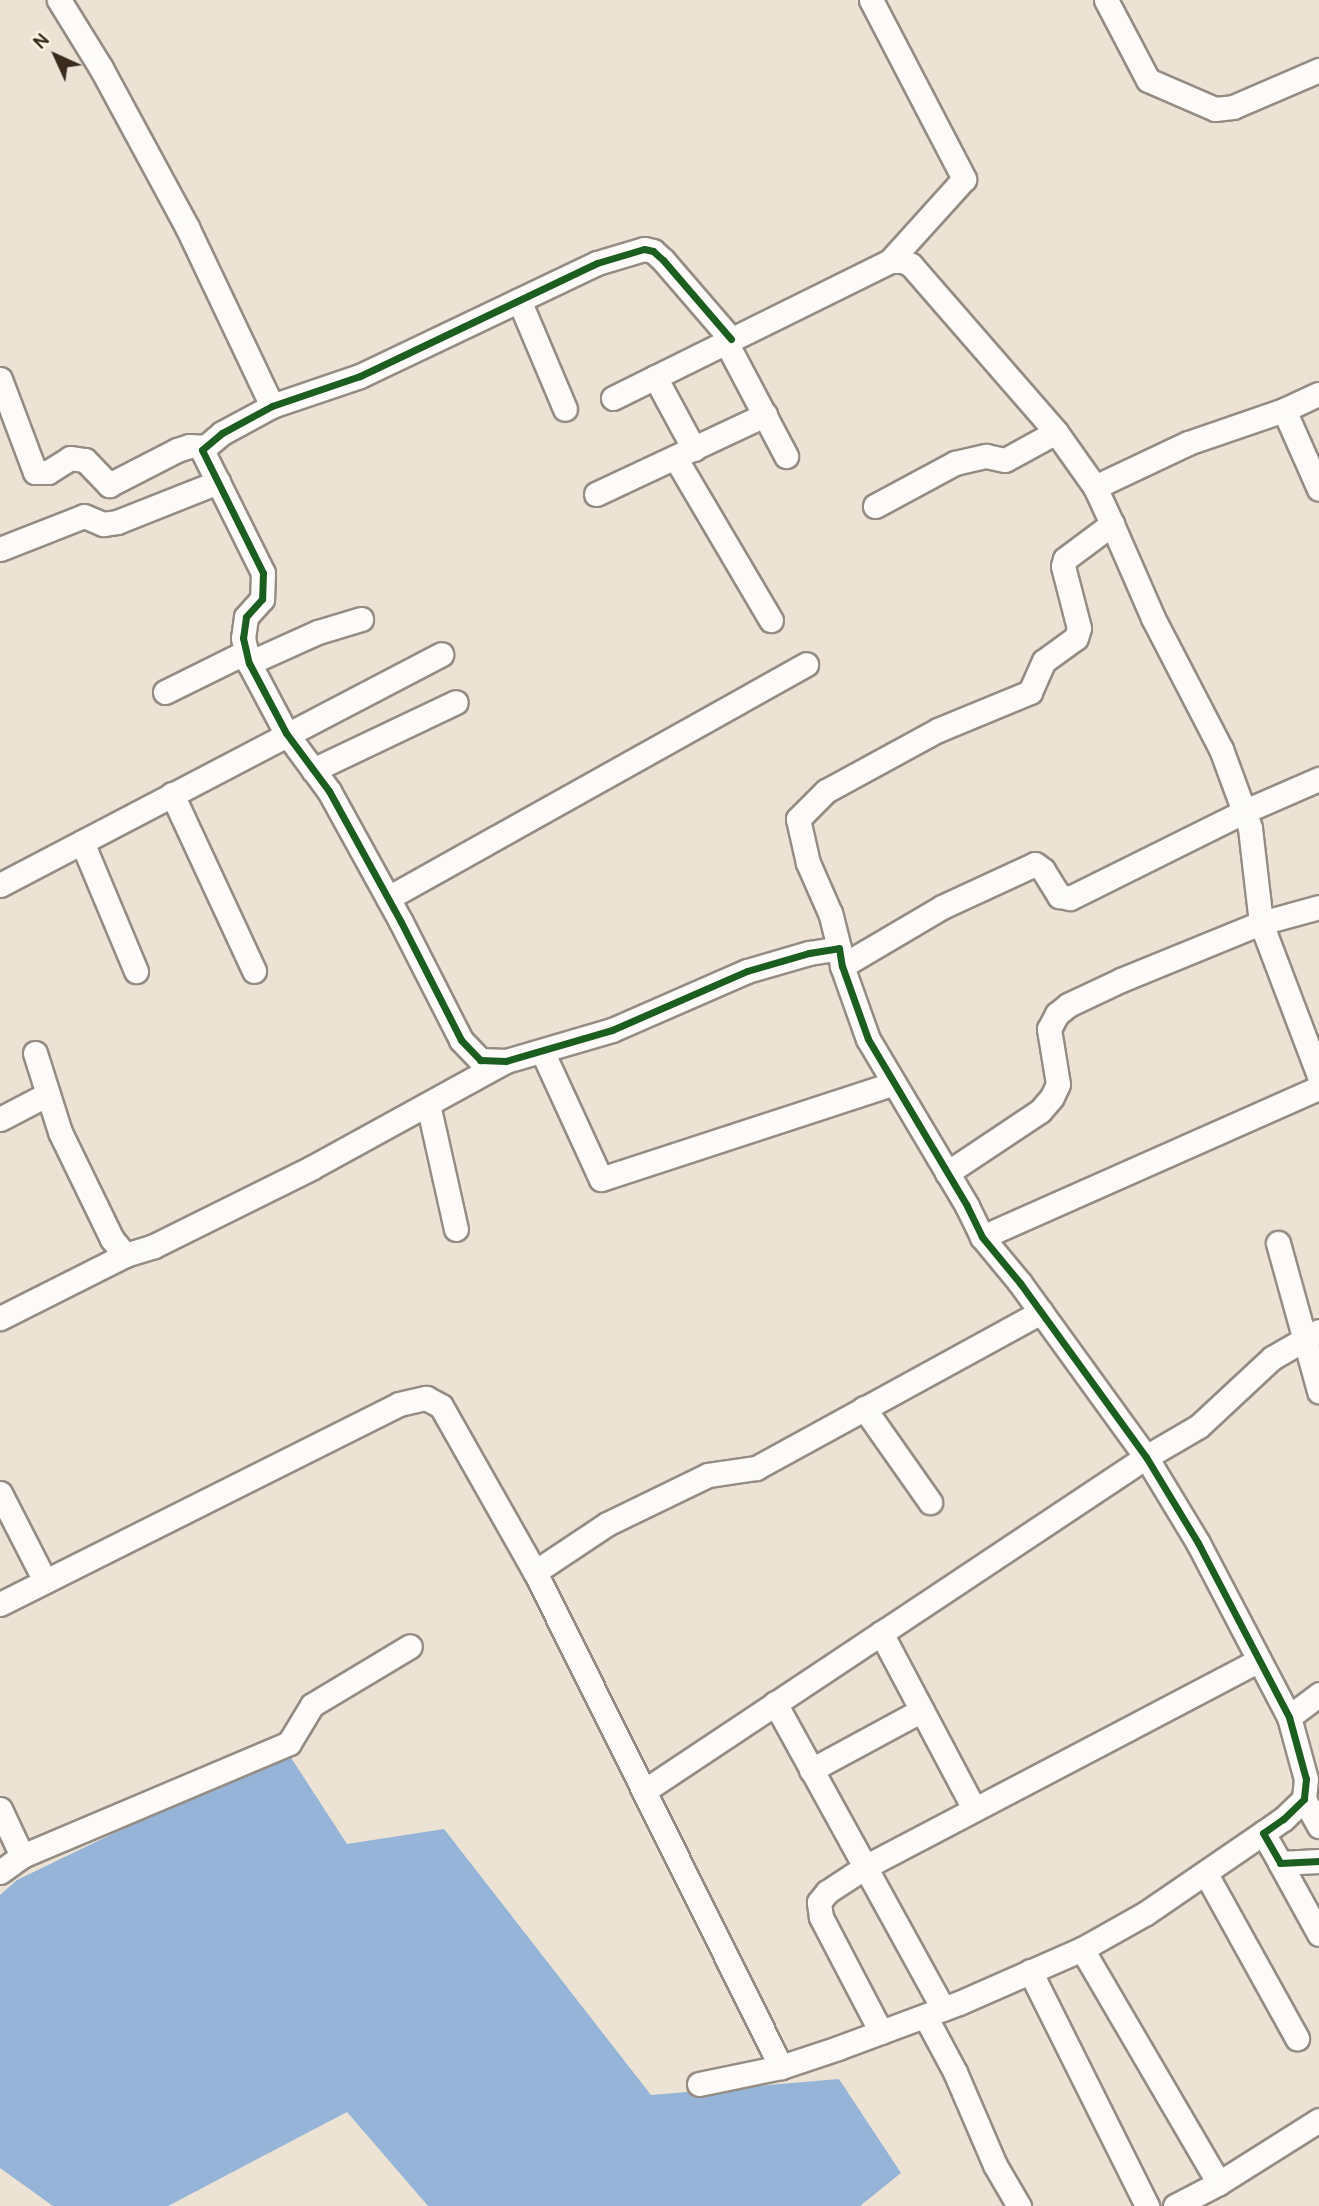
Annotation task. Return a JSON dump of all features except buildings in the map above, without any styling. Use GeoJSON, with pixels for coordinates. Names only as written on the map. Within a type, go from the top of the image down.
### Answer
{"type":"FeatureCollection","features":[{"type":"Feature","properties":{"kind":"street"},"geometry":{"type":"LineString","coordinates":[[59,0],[101,68],[187,227],[271,406]]}},
{"type":"Feature","properties":{"kind":"street"},"geometry":{"type":"LineString","coordinates":[[613,398],[890,261],[964,179],[870,0]]}},
{"type":"Feature","properties":{"kind":"street"},"geometry":{"type":"LineString","coordinates":[[1107,0],[1148,80],[1215,109],[1233,107],[1319,70]]}},
{"type":"Feature","properties":{"kind":"street"},"geometry":{"type":"LineString","coordinates":[[506,1061],[480,1060],[461,1040],[329,791],[286,733],[247,658],[243,638],[246,617],[262,599],[263,573],[202,450],[222,433],[271,406],[360,376],[597,263],[644,249],[653,251],[663,260],[729,340],[786,456]]}},
{"type":"Feature","properties":{"kind":"street"},"geometry":{"type":"LineString","coordinates":[[890,261],[903,261],[911,265],[1056,432],[1095,486],[1153,618],[1220,749],[1250,828],[1261,923],[1319,1076]]}},
{"type":"Feature","properties":{"kind":"street"},"geometry":{"type":"LineString","coordinates":[[519,300],[565,409]]}},
{"type":"Feature","properties":{"kind":"street"},"geometry":{"type":"LineString","coordinates":[[655,377],[685,454],[771,620]]}},
{"type":"Feature","properties":{"kind":"street"},"geometry":{"type":"LineString","coordinates":[[0,379],[35,472],[48,472],[71,458],[85,460],[108,485],[177,450],[189,446],[206,447]]}},
{"type":"Feature","properties":{"kind":"street"},"geometry":{"type":"LineString","coordinates":[[1095,486],[1188,443],[1284,410],[1319,394]]}},
{"type":"Feature","properties":{"kind":"street"},"geometry":{"type":"LineString","coordinates":[[1284,410],[1319,489]]}},
{"type":"Feature","properties":{"kind":"street"},"geometry":{"type":"LineString","coordinates":[[596,494],[765,415]]}},
{"type":"Feature","properties":{"kind":"street"},"geometry":{"type":"LineString","coordinates":[[875,506],[956,463],[986,456],[1005,460],[1056,432]]}},
{"type":"Feature","properties":{"kind":"street"},"geometry":{"type":"LineString","coordinates":[[0,549],[84,516],[103,524],[117,522],[218,482]]}},
{"type":"Feature","properties":{"kind":"street"},"geometry":{"type":"LineString","coordinates":[[1112,524],[1065,559],[1063,566],[1079,628],[1076,638],[1044,661],[1030,692],[938,730],[826,791],[798,818],[808,863],[830,913],[841,957],[868,1039],[947,1172],[982,1237],[1041,1312],[1146,1457],[1198,1543],[1289,1717],[1306,1779],[1304,1799],[1319,1826]]}},
{"type":"Feature","properties":{"kind":"street"},"geometry":{"type":"LineString","coordinates":[[165,692],[247,658],[361,619]]}},
{"type":"Feature","properties":{"kind":"street"},"geometry":{"type":"LineString","coordinates":[[0,885],[441,654]]}},
{"type":"Feature","properties":{"kind":"street"},"geometry":{"type":"LineString","coordinates":[[388,898],[806,664]]}},
{"type":"Feature","properties":{"kind":"street"},"geometry":{"type":"LineString","coordinates":[[313,769],[456,702]]}},
{"type":"Feature","properties":{"kind":"street"},"geometry":{"type":"LineString","coordinates":[[0,1318],[125,1255],[154,1246],[311,1168],[506,1061],[612,1030],[747,971],[809,953],[841,957],[1035,864],[1043,870],[1059,896],[1070,898],[1243,812],[1319,779]]}},
{"type":"Feature","properties":{"kind":"street"},"geometry":{"type":"LineString","coordinates":[[172,794],[254,971]]}},
{"type":"Feature","properties":{"kind":"street"},"geometry":{"type":"LineString","coordinates":[[82,842],[136,971]]}},
{"type":"Feature","properties":{"kind":"street"},"geometry":{"type":"LineString","coordinates":[[947,1172],[1040,1111],[1052,1097],[1058,1084],[1049,1029],[1056,1014],[1068,1005],[1121,980],[1261,923],[1319,906]]}},
{"type":"Feature","properties":{"kind":"street"},"geometry":{"type":"LineString","coordinates":[[542,1051],[601,1179],[894,1083]]}},
{"type":"Feature","properties":{"kind":"street"},"geometry":{"type":"LineString","coordinates":[[34,1053],[76,1167],[112,1239],[125,1255]]}},
{"type":"Feature","properties":{"kind":"street"},"geometry":{"type":"LineString","coordinates":[[982,1237],[1319,1088]]}},
{"type":"Feature","properties":{"kind":"street"},"geometry":{"type":"LineString","coordinates":[[0,1119],[48,1094]]}},
{"type":"Feature","properties":{"kind":"street"},"geometry":{"type":"LineString","coordinates":[[428,1104],[456,1229]]}},
{"type":"Feature","properties":{"kind":"street"},"geometry":{"type":"LineString","coordinates":[[1278,1243],[1311,1336],[1319,1391]]}},
{"type":"Feature","properties":{"kind":"street"},"geometry":{"type":"LineString","coordinates":[[535,1572],[607,1524],[708,1475],[757,1468],[1041,1312]]}},
{"type":"Feature","properties":{"kind":"street"},"geometry":{"type":"LineString","coordinates":[[644,1791],[1146,1457],[1199,1426],[1272,1358],[1311,1336]]}},
{"type":"Feature","properties":{"kind":"street"},"geometry":{"type":"LineString","coordinates":[[0,1604],[399,1405],[426,1398],[441,1406],[535,1572],[781,2067]]}},
{"type":"Feature","properties":{"kind":"street"},"geometry":{"type":"LineString","coordinates":[[864,1408],[930,1502]]}},
{"type":"Feature","properties":{"kind":"street"},"geometry":{"type":"LineString","coordinates":[[0,1493],[45,1581]]}},
{"type":"Feature","properties":{"kind":"street"},"geometry":{"type":"LineString","coordinates":[[881,1633],[974,1809]]}},
{"type":"Feature","properties":{"kind":"street"},"geometry":{"type":"LineString","coordinates":[[0,1872],[22,1856],[289,1742],[312,1705],[411,1646]]}},
{"type":"Feature","properties":{"kind":"street"},"geometry":{"type":"LineString","coordinates":[[881,2032],[821,1917],[819,1902],[827,1892],[864,1867],[1259,1660]]}},
{"type":"Feature","properties":{"kind":"street"},"geometry":{"type":"LineString","coordinates":[[1289,1717],[1319,1694]]}},
{"type":"Feature","properties":{"kind":"street"},"geometry":{"type":"LineString","coordinates":[[775,1703],[864,1867],[934,2013],[955,2072],[995,2165],[1019,2206]]}},
{"type":"Feature","properties":{"kind":"street"},"geometry":{"type":"LineString","coordinates":[[811,1770],[922,1710]]}},
{"type":"Feature","properties":{"kind":"street"},"geometry":{"type":"LineString","coordinates":[[699,2084],[781,2067],[881,2032],[934,2013],[1082,1949],[1206,1874],[1283,1819],[1304,1799]]}},
{"type":"Feature","properties":{"kind":"street"},"geometry":{"type":"LineString","coordinates":[[0,1809],[22,1856]]}},
{"type":"Feature","properties":{"kind":"street"},"geometry":{"type":"LineString","coordinates":[[1264,1833],[1319,1934]]}},
{"type":"Feature","properties":{"kind":"street"},"geometry":{"type":"LineString","coordinates":[[1280,1863],[1319,1861]]}},
{"type":"Feature","properties":{"kind":"street"},"geometry":{"type":"LineString","coordinates":[[1206,1874],[1297,2038]]}},
{"type":"Feature","properties":{"kind":"street"},"geometry":{"type":"LineString","coordinates":[[1082,1949],[1219,2183]]}},
{"type":"Feature","properties":{"kind":"street"},"geometry":{"type":"LineString","coordinates":[[1030,1971],[1147,2206]]}},
{"type":"Feature","properties":{"kind":"street"},"geometry":{"type":"LineString","coordinates":[[1175,2206],[1219,2183],[1319,2120]]}},
{"type":"Feature","properties":{"kind":"water"},"geometry":{"type":"Polygon","coordinates":[[[286,1750],[347,1844],[444,1829],[651,2095],[839,2079],[901,2173],[860,2206],[428,2206],[347,2112],[168,2206],[53,2206],[0,2168],[0,1895],[17,1880],[286,1750]]]}},
{"type":"Feature","properties":{"kind":"cycle path"},"geometry":{"type":"LineString","coordinates":[[731,339],[663,260],[653,251],[644,249],[597,263],[360,376],[272,406],[222,433],[202,450],[263,573],[262,599],[246,617],[243,638],[249,663],[286,733],[329,791],[401,922],[461,1040],[480,1060],[506,1061],[612,1030],[747,971],[809,953],[839,948],[842,966],[868,1039],[967,1206],[982,1237],[1020,1283],[1146,1457],[1198,1543],[1289,1717],[1306,1779],[1304,1799],[1263,1833],[1280,1863],[1319,1861]]}}]}
